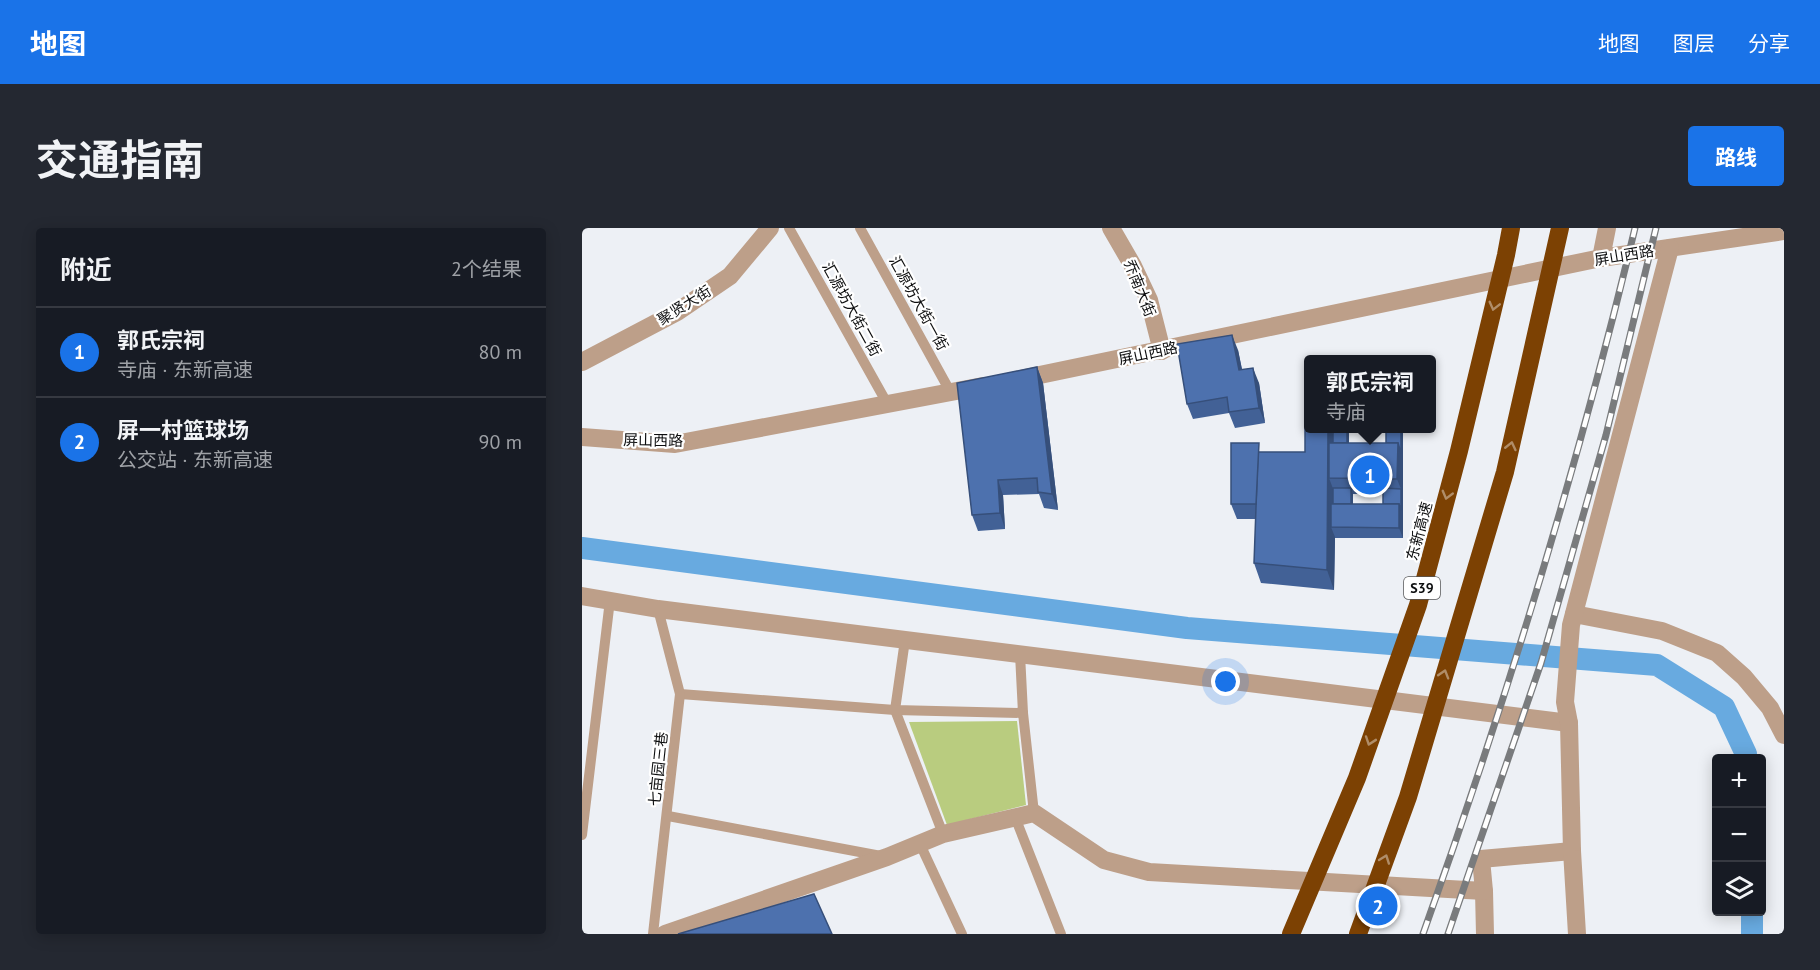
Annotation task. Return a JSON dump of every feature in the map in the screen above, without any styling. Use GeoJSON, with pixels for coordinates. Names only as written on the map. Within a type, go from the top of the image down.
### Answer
{"type":"FeatureCollection","features":[{"type":"Feature","properties":{"kind":"highway","name":"东新高速"},"geometry":{"type":"LineString","coordinates":[[1291,934],[1357,778],[1418,605],[1459,452],[1511,228]]}},
{"type":"Feature","properties":{"kind":"highway"},"geometry":{"type":"LineString","coordinates":[[1358,934],[1408,797],[1505,472],[1560,228]]}},
{"type":"Feature","properties":{"kind":"street","name":"聚贤大街"},"geometry":{"type":"LineString","coordinates":[[582,362],[677,312],[730,276],[770,228]]}},
{"type":"Feature","properties":{"kind":"street","name":"乔南大街"},"geometry":{"type":"LineString","coordinates":[[1111,228],[1149,300],[1162,351]]}},
{"type":"Feature","properties":{"kind":"street"},"geometry":{"type":"LineString","coordinates":[[1601,258],[1607,228]]}},
{"type":"Feature","properties":{"kind":"street","name":"屏山西路"},"geometry":{"type":"LineString","coordinates":[[582,437],[675,444],[1162,351],[1601,258],[1784,231]]}},
{"type":"Feature","properties":{"kind":"street"},"geometry":{"type":"LineString","coordinates":[[1577,934],[1572,851],[1569,723],[1565,702],[1573,620],[1670,248]]}},
{"type":"Feature","properties":{"kind":"street"},"geometry":{"type":"LineString","coordinates":[[582,596],[658,609],[1569,723]]}},
{"type":"Feature","properties":{"kind":"street"},"geometry":{"type":"LineString","coordinates":[[1573,620],[1662,632],[1717,653],[1744,677],[1770,708],[1784,735]]}},
{"type":"Feature","properties":{"kind":"street"},"geometry":{"type":"LineString","coordinates":[[665,934],[887,857],[944,834],[1035,813],[1104,860],[1149,872],[1484,891]]}},
{"type":"Feature","properties":{"kind":"street"},"geometry":{"type":"LineString","coordinates":[[1485,934],[1481,859],[1572,851]]}},
{"type":"Feature","properties":{"kind":"lane","name":"汇源坊大街二街"},"geometry":{"type":"LineString","coordinates":[[789,228],[888,405]]}},
{"type":"Feature","properties":{"kind":"lane","name":"汇源坊大街一街"},"geometry":{"type":"LineString","coordinates":[[860,228],[951,393]]}},
{"type":"Feature","properties":{"kind":"lane"},"geometry":{"type":"LineString","coordinates":[[582,835],[610,600]]}},
{"type":"Feature","properties":{"kind":"lane","name":"七亩园三巷"},"geometry":{"type":"LineString","coordinates":[[653,934],[680,694],[658,609]]}},
{"type":"Feature","properties":{"kind":"lane"},"geometry":{"type":"LineString","coordinates":[[905,640],[895,710],[944,834]]}},
{"type":"Feature","properties":{"kind":"lane"},"geometry":{"type":"LineString","coordinates":[[1020,654],[1023,713],[1035,813]]}},
{"type":"Feature","properties":{"kind":"lane"},"geometry":{"type":"LineString","coordinates":[[680,694],[895,710],[1023,713]]}},
{"type":"Feature","properties":{"kind":"lane"},"geometry":{"type":"LineString","coordinates":[[668,816],[887,857]]}},
{"type":"Feature","properties":{"kind":"lane"},"geometry":{"type":"LineString","coordinates":[[1015,817],[1061,934]]}},
{"type":"Feature","properties":{"kind":"lane"},"geometry":{"type":"LineString","coordinates":[[920,844],[962,934]]}},
{"type":"Feature","properties":{"kind":"green space"},"geometry":{"type":"Polygon","coordinates":[[[1017,721],[1026,805],[947,825],[909,722],[1017,721]]]}},
{"type":"Feature","properties":{"kind":"building"},"geometry":{"type":"Polygon","coordinates":[[[1232,335],[1239,370],[1253,368],[1259,408],[1229,412],[1227,397],[1187,404],[1177,344],[1232,335]]]}},
{"type":"Feature","properties":{"kind":"building"},"geometry":{"type":"Polygon","coordinates":[[[1037,367],[1052,494],[1038,492],[1037,478],[998,480],[1000,513],[972,515],[957,383],[1037,367]]]}},
{"type":"Feature","properties":{"kind":"building"},"geometry":{"type":"Polygon","coordinates":[[[1305,433],[1328,433],[1327,570],[1254,563],[1258,452],[1305,452],[1305,433]]]}},
{"type":"Feature","properties":{"kind":"building"},"geometry":{"type":"Polygon","coordinates":[[[1333,433],[1347,433],[1347,443],[1333,443],[1333,433]]]}},
{"type":"Feature","properties":{"kind":"building"},"geometry":{"type":"Polygon","coordinates":[[[1386,433],[1401,433],[1401,453],[1398,443],[1386,443],[1386,433]]]}},
{"type":"Feature","properties":{"kind":"building"},"geometry":{"type":"Polygon","coordinates":[[[1231,443],[1259,443],[1256,504],[1231,504],[1231,443]]]}},
{"type":"Feature","properties":{"kind":"building"},"geometry":{"type":"Polygon","coordinates":[[[1329,443],[1398,443],[1397,479],[1329,478],[1329,443]]]}},
{"type":"Feature","properties":{"kind":"building"},"geometry":{"type":"Polygon","coordinates":[[[1333,488],[1351,488],[1351,504],[1333,504],[1333,488]]]}},
{"type":"Feature","properties":{"kind":"building"},"geometry":{"type":"Polygon","coordinates":[[[1383,488],[1401,489],[1401,510],[1399,504],[1383,504],[1383,488]]]}},
{"type":"Feature","properties":{"kind":"building"},"geometry":{"type":"Polygon","coordinates":[[[1331,504],[1399,504],[1399,528],[1331,527],[1331,504]]]}},
{"type":"Feature","properties":{"kind":"building"},"geometry":{"type":"Polygon","coordinates":[[[814,894],[832,934],[678,934],[814,894]]]}},
{"type":"Feature","properties":{"kind":"waterway"},"geometry":{"type":"LineString","coordinates":[[582,548],[1187,628],[1657,665],[1724,707],[1746,754]]}},
{"type":"Feature","properties":{"kind":"waterway"},"geometry":{"type":"LineString","coordinates":[[1752,916],[1752,934]]}},
{"type":"Feature","properties":{"kind":"railway"},"geometry":{"type":"LineString","coordinates":[[1423,934],[1454,847],[1539,584],[1590,407],[1635,228]]}},
{"type":"Feature","properties":{"kind":"railway"},"geometry":{"type":"LineString","coordinates":[[1448,934],[1541,663],[1606,435],[1656,228]]}},
{"type":"Feature","properties":{"kind":"place","name":"郭氏宗祠"},"geometry":{"type":"Point","coordinates":[1370,475]}},
{"type":"Feature","properties":{"kind":"place","name":"屏一村篮球场"},"geometry":{"type":"Point","coordinates":[1378,906]}}]}
